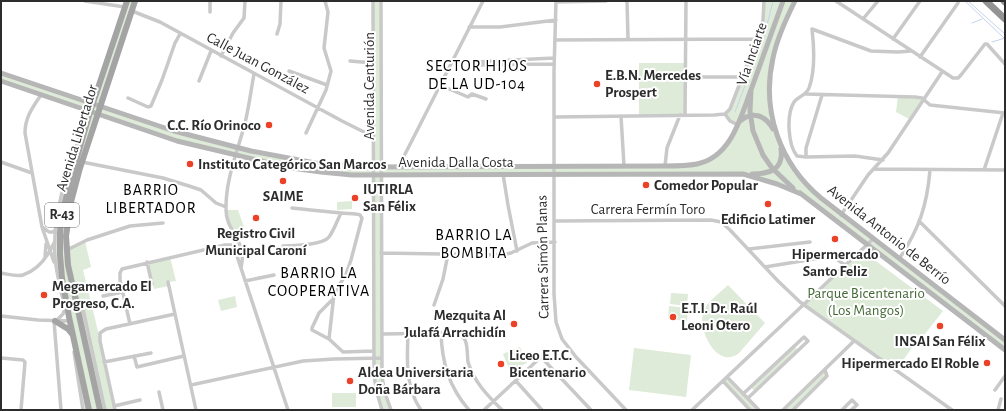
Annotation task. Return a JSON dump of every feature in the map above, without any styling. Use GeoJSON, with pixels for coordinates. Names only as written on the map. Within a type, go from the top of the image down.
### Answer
{"type":"FeatureCollection","features":[{"type":"Feature","properties":{"kind":"highway"},"geometry":{"type":"LineString","coordinates":[[986,1],[1005,19]]}},
{"type":"Feature","properties":{"kind":"main road","name":"Avenida Libertador"},"geometry":{"type":"LineString","coordinates":[[100,410],[72,286],[66,250],[68,215],[82,162],[135,1]]}},
{"type":"Feature","properties":{"kind":"main road","name":"Avenida Libertador"},"geometry":{"type":"LineString","coordinates":[[89,410],[73,337],[60,262],[60,229],[70,182],[92,104],[126,4]]}},
{"type":"Feature","properties":{"kind":"main road","name":"R-43"},"geometry":{"type":"LineString","coordinates":[[70,321],[74,319],[76,315],[75,300]]}},
{"type":"Feature","properties":{"kind":"main road"},"geometry":{"type":"LineString","coordinates":[[54,321],[68,329],[73,337]]}},
{"type":"Feature","properties":{"kind":"main road"},"geometry":{"type":"LineString","coordinates":[[70,321],[74,322],[78,326],[84,339]]}},
{"type":"Feature","properties":{"kind":"street"},"geometry":{"type":"LineString","coordinates":[[85,1],[126,4]]}},
{"type":"Feature","properties":{"kind":"street"},"geometry":{"type":"LineString","coordinates":[[210,1],[210,12]]}},
{"type":"Feature","properties":{"kind":"street"},"geometry":{"type":"LineString","coordinates":[[221,56],[233,33],[244,18],[245,1]]}},
{"type":"Feature","properties":{"kind":"street"},"geometry":{"type":"LineString","coordinates":[[277,34],[280,24],[281,1]]}},
{"type":"Feature","properties":{"kind":"street"},"geometry":{"type":"LineString","coordinates":[[306,133],[318,109],[331,71],[324,48],[328,12],[325,1]]}},
{"type":"Feature","properties":{"kind":"street","name":"Avenida Centurión"},"geometry":{"type":"LineString","coordinates":[[373,1],[374,358],[375,385],[382,410]]}},
{"type":"Feature","properties":{"kind":"street","name":"Avenida Centurión"},"geometry":{"type":"LineString","coordinates":[[381,1],[382,358],[383,385],[391,410]]}},
{"type":"Feature","properties":{"kind":"street"},"geometry":{"type":"LineString","coordinates":[[399,166],[482,1]]}},
{"type":"Feature","properties":{"kind":"street"},"geometry":{"type":"LineString","coordinates":[[556,2],[606,1]]}},
{"type":"Feature","properties":{"kind":"street"},"geometry":{"type":"LineString","coordinates":[[627,1],[628,39]]}},
{"type":"Feature","properties":{"kind":"street"},"geometry":{"type":"LineString","coordinates":[[685,115],[686,1]]}},
{"type":"Feature","properties":{"kind":"street"},"geometry":{"type":"LineString","coordinates":[[554,117],[725,114],[730,109],[763,20],[764,1]]}},
{"type":"Feature","properties":{"kind":"street","name":"Vía Inciarte"},"geometry":{"type":"LineString","coordinates":[[783,1],[751,90],[750,115],[753,131],[759,148],[774,170],[801,194]]}},
{"type":"Feature","properties":{"kind":"street","name":"Vía Inciarte"},"geometry":{"type":"LineString","coordinates":[[776,133],[770,102],[770,74],[778,40],[795,1]]}},
{"type":"Feature","properties":{"kind":"street"},"geometry":{"type":"LineString","coordinates":[[836,1],[953,78],[960,77],[985,44],[987,44],[1005,64]]}},
{"type":"Feature","properties":{"kind":"street"},"geometry":{"type":"LineString","coordinates":[[863,19],[878,1]]}},
{"type":"Feature","properties":{"kind":"street"},"geometry":{"type":"LineString","coordinates":[[893,39],[920,1]]}},
{"type":"Feature","properties":{"kind":"street","name":"Carrera Simón Planas"},"geometry":{"type":"LineString","coordinates":[[556,2],[554,58],[554,221],[556,322],[559,334],[576,358],[626,410]]}},
{"type":"Feature","properties":{"kind":"street"},"geometry":{"type":"LineString","coordinates":[[920,57],[958,3]]}},
{"type":"Feature","properties":{"kind":"street","name":"Calle Juan González"},"geometry":{"type":"LineString","coordinates":[[132,11],[152,19],[359,130],[374,133]]}},
{"type":"Feature","properties":{"kind":"street"},"geometry":{"type":"LineString","coordinates":[[469,27],[500,27],[556,20]]}},
{"type":"Feature","properties":{"kind":"street"},"geometry":{"type":"LineString","coordinates":[[883,160],[855,156],[797,156],[790,135],[789,118],[793,103],[805,94],[809,87],[813,58],[812,30],[871,51],[911,51]]}},
{"type":"Feature","properties":{"kind":"street"},"geometry":{"type":"LineString","coordinates":[[128,98],[148,107],[151,106],[175,43],[180,34]]}},
{"type":"Feature","properties":{"kind":"street"},"geometry":{"type":"LineString","coordinates":[[555,40],[756,40]]}},
{"type":"Feature","properties":{"kind":"street"},"geometry":{"type":"LineString","coordinates":[[199,82],[211,51]]}},
{"type":"Feature","properties":{"kind":"street"},"geometry":{"type":"LineString","coordinates":[[554,58],[498,60],[475,63],[476,65],[488,66],[554,64]]}},
{"type":"Feature","properties":{"kind":"street"},"geometry":{"type":"LineString","coordinates":[[350,61],[373,63]]}},
{"type":"Feature","properties":{"kind":"street"},"geometry":{"type":"LineString","coordinates":[[289,71],[327,85]]}},
{"type":"Feature","properties":{"kind":"street"},"geometry":{"type":"LineString","coordinates":[[841,214],[868,175],[883,160],[942,72]]}},
{"type":"Feature","properties":{"kind":"street","name":"Avenida Dalla Costa"},"geometry":{"type":"LineString","coordinates":[[1,73],[168,130],[238,147],[316,163],[374,166],[665,166],[697,164],[712,158],[728,144],[751,90]]}},
{"type":"Feature","properties":{"kind":"street"},"geometry":{"type":"LineString","coordinates":[[241,269],[242,251],[228,224],[226,207],[228,186],[245,122],[254,74]]}},
{"type":"Feature","properties":{"kind":"street"},"geometry":{"type":"LineString","coordinates":[[686,77],[742,77]]}},
{"type":"Feature","properties":{"kind":"street","name":"Avenida Dalla Costa"},"geometry":{"type":"LineString","coordinates":[[1,81],[176,141],[312,171],[343,174],[743,174],[777,184],[801,194]]}},
{"type":"Feature","properties":{"kind":"street"},"geometry":{"type":"LineString","coordinates":[[440,84],[468,97],[472,94],[486,99]]}},
{"type":"Feature","properties":{"kind":"street"},"geometry":{"type":"LineString","coordinates":[[805,94],[919,97],[930,104],[935,105],[1004,113],[984,170]]}},
{"type":"Feature","properties":{"kind":"street"},"geometry":{"type":"LineString","coordinates":[[41,95],[27,116],[25,133],[42,225],[50,251]]}},
{"type":"Feature","properties":{"kind":"street"},"geometry":{"type":"LineString","coordinates":[[806,157],[806,148],[822,95]]}},
{"type":"Feature","properties":{"kind":"street","name":"Avenida Libertador"},"geometry":{"type":"LineString","coordinates":[[70,321],[65,309],[56,267],[56,229],[60,203],[73,153],[90,112]]}},
{"type":"Feature","properties":{"kind":"street"},"geometry":{"type":"LineString","coordinates":[[725,114],[730,121],[738,123],[743,118],[750,115],[757,115],[764,118],[776,133]]}},
{"type":"Feature","properties":{"kind":"street"},"geometry":{"type":"LineString","coordinates":[[665,166],[667,148],[680,115]]}},
{"type":"Feature","properties":{"kind":"street"},"geometry":{"type":"LineString","coordinates":[[621,116],[624,166]]}},
{"type":"Feature","properties":{"kind":"street","name":"Avenida Antonio de Berrío"},"geometry":{"type":"LineString","coordinates":[[776,133],[787,157],[798,174],[810,188],[873,239],[1005,340]]}},
{"type":"Feature","properties":{"kind":"street"},"geometry":{"type":"LineString","coordinates":[[743,174],[765,173],[774,170],[782,158],[780,144]]}},
{"type":"Feature","properties":{"kind":"street"},"geometry":{"type":"LineString","coordinates":[[787,157],[795,153]]}},
{"type":"Feature","properties":{"kind":"street"},"geometry":{"type":"LineString","coordinates":[[1,162],[32,172]]}},
{"type":"Feature","properties":{"kind":"street"},"geometry":{"type":"LineString","coordinates":[[82,162],[163,178],[190,186],[201,190],[216,203],[226,207]]}},
{"type":"Feature","properties":{"kind":"street"},"geometry":{"type":"LineString","coordinates":[[873,170],[1005,170]]}},
{"type":"Feature","properties":{"kind":"street"},"geometry":{"type":"LineString","coordinates":[[899,259],[919,221],[927,199],[930,170]]}},
{"type":"Feature","properties":{"kind":"street"},"geometry":{"type":"LineString","coordinates":[[503,174],[517,250]]}},
{"type":"Feature","properties":{"kind":"street","name":"Avenida Antonio de Berrío"},"geometry":{"type":"LineString","coordinates":[[801,194],[1005,350]]}},
{"type":"Feature","properties":{"kind":"street"},"geometry":{"type":"LineString","coordinates":[[292,208],[360,215],[362,221],[352,260],[333,299],[329,339]]}},
{"type":"Feature","properties":{"kind":"street"},"geometry":{"type":"LineString","coordinates":[[283,246],[326,240],[330,236],[341,213]]}},
{"type":"Feature","properties":{"kind":"street","name":"Carrera Fermín Toro"},"geometry":{"type":"LineString","coordinates":[[554,221],[717,221],[725,225],[803,304],[951,410]]}},
{"type":"Feature","properties":{"kind":"street"},"geometry":{"type":"LineString","coordinates":[[919,221],[1004,304]]}},
{"type":"Feature","properties":{"kind":"street"},"geometry":{"type":"LineString","coordinates":[[66,250],[87,240],[130,226],[163,223]]}},
{"type":"Feature","properties":{"kind":"street"},"geometry":{"type":"LineString","coordinates":[[42,225],[48,232],[53,232],[56,229]]}},
{"type":"Feature","properties":{"kind":"street"},"geometry":{"type":"LineString","coordinates":[[44,259],[46,251],[45,237]]}},
{"type":"Feature","properties":{"kind":"street"},"geometry":{"type":"LineString","coordinates":[[692,410],[873,239]]}},
{"type":"Feature","properties":{"kind":"street"},"geometry":{"type":"LineString","coordinates":[[1,273],[23,275],[38,266],[50,251],[55,240]]}},
{"type":"Feature","properties":{"kind":"street"},"geometry":{"type":"LineString","coordinates":[[381,253],[495,255],[507,254],[532,243],[555,242]]}},
{"type":"Feature","properties":{"kind":"street"},"geometry":{"type":"LineString","coordinates":[[748,249],[810,242]]}},
{"type":"Feature","properties":{"kind":"street"},"geometry":{"type":"LineString","coordinates":[[130,324],[120,275],[121,270],[147,262],[231,245],[235,250],[246,281],[288,410]]}},
{"type":"Feature","properties":{"kind":"street","name":"R-43"},"geometry":{"type":"LineString","coordinates":[[50,251],[56,267]]}},
{"type":"Feature","properties":{"kind":"street"},"geometry":{"type":"LineString","coordinates":[[434,306],[444,280],[448,254]]}},
{"type":"Feature","properties":{"kind":"street"},"geometry":{"type":"LineString","coordinates":[[765,267],[832,256],[845,265]]}},
{"type":"Feature","properties":{"kind":"street"},"geometry":{"type":"LineString","coordinates":[[147,262],[152,284]]}},
{"type":"Feature","properties":{"kind":"street"},"geometry":{"type":"LineString","coordinates":[[246,281],[274,275]]}},
{"type":"Feature","properties":{"kind":"street"},"geometry":{"type":"LineString","coordinates":[[168,282],[196,410]]}},
{"type":"Feature","properties":{"kind":"street","name":"Avenida Libertador"},"geometry":{"type":"LineString","coordinates":[[72,286],[83,309],[105,410]]}},
{"type":"Feature","properties":{"kind":"street"},"geometry":{"type":"LineString","coordinates":[[103,296],[123,292]]}},
{"type":"Feature","properties":{"kind":"street"},"geometry":{"type":"LineString","coordinates":[[333,299],[319,313],[312,330],[329,339],[345,353],[374,352]]}},
{"type":"Feature","properties":{"kind":"street"},"geometry":{"type":"LineString","coordinates":[[54,321],[60,319],[65,309]]}},
{"type":"Feature","properties":{"kind":"street"},"geometry":{"type":"LineString","coordinates":[[140,400],[114,408],[99,337],[106,329],[175,314]]}},
{"type":"Feature","properties":{"kind":"street"},"geometry":{"type":"LineString","coordinates":[[1,316],[70,321]]}},
{"type":"Feature","properties":{"kind":"street"},"geometry":{"type":"LineString","coordinates":[[54,321],[61,410]]}},
{"type":"Feature","properties":{"kind":"street"},"geometry":{"type":"LineString","coordinates":[[382,334],[441,333],[461,336],[464,339],[468,362],[472,373],[479,384],[502,410]]}},
{"type":"Feature","properties":{"kind":"street"},"geometry":{"type":"LineString","coordinates":[[441,333],[442,355],[449,379],[455,392],[469,410]]}},
{"type":"Feature","properties":{"kind":"street"},"geometry":{"type":"LineString","coordinates":[[408,334],[408,382],[413,397],[421,410]]}},
{"type":"Feature","properties":{"kind":"street","name":"Avenida Libertador"},"geometry":{"type":"LineString","coordinates":[[73,337],[75,363],[83,410]]}},
{"type":"Feature","properties":{"kind":"street"},"geometry":{"type":"LineString","coordinates":[[743,394],[804,337],[808,341],[748,398]]}},
{"type":"Feature","properties":{"kind":"street"},"geometry":{"type":"LineString","coordinates":[[784,410],[854,341]]}},
{"type":"Feature","properties":{"kind":"street"},"geometry":{"type":"LineString","coordinates":[[104,362],[150,353]]}},
{"type":"Feature","properties":{"kind":"street"},"geometry":{"type":"LineString","coordinates":[[134,356],[137,367],[184,356]]}},
{"type":"Feature","properties":{"kind":"street"},"geometry":{"type":"LineString","coordinates":[[484,410],[541,357],[591,410]]}},
{"type":"Feature","properties":{"kind":"street"},"geometry":{"type":"LineString","coordinates":[[1,358],[24,360],[21,410]]}},
{"type":"Feature","properties":{"kind":"street"},"geometry":{"type":"LineString","coordinates":[[191,385],[274,366],[310,360],[382,358]]}},
{"type":"Feature","properties":{"kind":"street"},"geometry":{"type":"LineString","coordinates":[[793,410],[827,376],[825,370]]}},
{"type":"Feature","properties":{"kind":"street"},"geometry":{"type":"LineString","coordinates":[[995,390],[1005,376]]}},
{"type":"Feature","properties":{"kind":"street"},"geometry":{"type":"LineString","coordinates":[[728,377],[759,410]]}},
{"type":"Feature","properties":{"kind":"street"},"geometry":{"type":"LineString","coordinates":[[516,381],[542,410]]}},
{"type":"Feature","properties":{"kind":"street"},"geometry":{"type":"LineString","coordinates":[[723,381],[750,410]]}},
{"type":"Feature","properties":{"kind":"street"},"geometry":{"type":"LineString","coordinates":[[159,392],[163,410]]}},
{"type":"Feature","properties":{"kind":"street"},"geometry":{"type":"LineString","coordinates":[[998,410],[1001,399]]}},
{"type":"Feature","properties":{"kind":"street"},"geometry":{"type":"LineString","coordinates":[[842,410],[852,400],[857,405],[851,410]]}},
{"type":"Feature","properties":{"kind":"green space"},"geometry":{"type":"Polygon","coordinates":[[[127,1],[135,1],[100,106],[143,121],[288,159],[374,166],[373,1],[381,1],[381,166],[693,165],[717,155],[737,125],[733,123],[725,114],[728,112],[763,20],[764,1],[795,1],[780,35],[769,87],[778,137],[805,183],[1005,340],[1005,350],[801,194],[751,176],[381,174],[382,377],[391,410],[382,410],[375,385],[374,174],[321,172],[177,141],[98,114],[74,187],[66,248],[85,241],[91,267],[83,270],[115,410],[83,410],[74,340],[57,274],[56,227],[67,175],[90,112],[1,81],[1,73],[92,104],[127,1]]]}},
{"type":"Feature","properties":{"kind":"green space"},"geometry":{"type":"Polygon","coordinates":[[[639,63],[685,63],[685,115],[639,115],[639,63]]]}},
{"type":"Feature","properties":{"kind":"green space"},"geometry":{"type":"Polygon","coordinates":[[[898,96],[924,100],[911,120],[896,112],[898,96]]]}},
{"type":"Feature","properties":{"kind":"green space"},"geometry":{"type":"Polygon","coordinates":[[[352,201],[352,209],[337,210],[337,202],[352,201]]]}},
{"type":"Feature","properties":{"kind":"green space"},"geometry":{"type":"Polygon","coordinates":[[[226,210],[238,210],[244,227],[234,233],[226,210]]]}},
{"type":"Feature","properties":{"kind":"green space","name":"Parque Bicentenario (Los Mangos)"},"geometry":{"type":"Polygon","coordinates":[[[861,250],[943,311],[922,340],[919,338],[896,370],[803,305],[861,250]]]}},
{"type":"Feature","properties":{"kind":"green space"},"geometry":{"type":"Polygon","coordinates":[[[170,257],[176,281],[168,282],[169,286],[154,289],[148,262],[170,257]]]}},
{"type":"Feature","properties":{"kind":"green space"},"geometry":{"type":"Polygon","coordinates":[[[728,285],[765,323],[739,353],[731,357],[724,357],[717,353],[711,346],[702,321],[703,313],[707,305],[728,285]]]}},
{"type":"Feature","properties":{"kind":"green space"},"geometry":{"type":"Polygon","coordinates":[[[671,293],[688,294],[687,306],[670,304],[671,293]]]}},
{"type":"Feature","properties":{"kind":"green space"},"geometry":{"type":"Polygon","coordinates":[[[235,296],[237,307],[221,311],[218,300],[235,296]]]}},
{"type":"Feature","properties":{"kind":"green space"},"geometry":{"type":"Polygon","coordinates":[[[669,306],[688,308],[687,321],[668,319],[669,306]]]}},
{"type":"Feature","properties":{"kind":"green space"},"geometry":{"type":"Polygon","coordinates":[[[794,346],[798,350],[755,391],[750,387],[794,346]]]}},
{"type":"Feature","properties":{"kind":"green space"},"geometry":{"type":"Polygon","coordinates":[[[520,347],[527,363],[510,371],[503,354],[520,347]]]}},
{"type":"Feature","properties":{"kind":"green space"},"geometry":{"type":"Polygon","coordinates":[[[634,348],[691,355],[686,397],[629,390],[634,348]]]}},
{"type":"Feature","properties":{"kind":"green space"},"geometry":{"type":"Polygon","coordinates":[[[825,370],[827,376],[793,410],[783,410],[825,370]]]}},
{"type":"Feature","properties":{"kind":"green space"},"geometry":{"type":"Polygon","coordinates":[[[727,377],[759,410],[750,410],[723,381],[727,377]]]}},
{"type":"Feature","properties":{"kind":"green space"},"geometry":{"type":"Polygon","coordinates":[[[332,393],[356,393],[356,407],[332,407],[332,393]]]}},
{"type":"Feature","properties":{"kind":"waterway"},"geometry":{"type":"LineString","coordinates":[[735,112],[765,33],[773,1]]}},
{"type":"Feature","properties":{"kind":"waterway"},"geometry":{"type":"LineString","coordinates":[[965,1],[1005,39]]}},
{"type":"Feature","properties":{"kind":"waterway"},"geometry":{"type":"LineString","coordinates":[[968,1],[1005,34]]}},
{"type":"Feature","properties":{"kind":"waterway"},"geometry":{"type":"LineString","coordinates":[[972,23],[982,19]]}},
{"type":"Feature","properties":{"kind":"waterway"},"geometry":{"type":"LineString","coordinates":[[992,42],[1005,38]]}},
{"type":"Feature","properties":{"kind":"place","name":"E.B.N. Mercedes Prospert"},"geometry":{"type":"Point","coordinates":[597,84]}},
{"type":"Feature","properties":{"kind":"place","name":"C.C. Río Orinoco"},"geometry":{"type":"Point","coordinates":[269,125]}},
{"type":"Feature","properties":{"kind":"place","name":"Instituto Categórico San Marcos"},"geometry":{"type":"Point","coordinates":[190,164]}},
{"type":"Feature","properties":{"kind":"place","name":"SAIME"},"geometry":{"type":"Point","coordinates":[283,181]}},
{"type":"Feature","properties":{"kind":"place","name":"Comedor Popular"},"geometry":{"type":"Point","coordinates":[646,185]}},
{"type":"Feature","properties":{"kind":"place","name":"IUTIRLA San Félix"},"geometry":{"type":"Point","coordinates":[355,198]}},
{"type":"Feature","properties":{"kind":"place","name":"Edificio Latimer"},"geometry":{"type":"Point","coordinates":[768,204]}},
{"type":"Feature","properties":{"kind":"place","name":"Registro Civil Municipal Caroní"},"geometry":{"type":"Point","coordinates":[256,218]}},
{"type":"Feature","properties":{"kind":"place","name":"Hipermercado Santo Feliz"},"geometry":{"type":"Point","coordinates":[835,239]}},
{"type":"Feature","properties":{"kind":"place","name":"Megamercado El Progreso, C.A."},"geometry":{"type":"Point","coordinates":[44,295]}},
{"type":"Feature","properties":{"kind":"place","name":"E.T.I. Dr. Raúl Leoni Otero"},"geometry":{"type":"Point","coordinates":[673,317]}},
{"type":"Feature","properties":{"kind":"place","name":"Mezquita Al Julafá Arrachidín"},"geometry":{"type":"Point","coordinates":[514,324]}},
{"type":"Feature","properties":{"kind":"place","name":"INSAI San Félix"},"geometry":{"type":"Point","coordinates":[940,326]}},
{"type":"Feature","properties":{"kind":"place","name":"Hipermercado El Roble"},"geometry":{"type":"Point","coordinates":[987,363]}},
{"type":"Feature","properties":{"kind":"place","name":"Liceo E.T.C. Bicentenario"},"geometry":{"type":"Point","coordinates":[501,364]}},
{"type":"Feature","properties":{"kind":"place","name":"Aldea Universitaria Doña Bárbara"},"geometry":{"type":"Point","coordinates":[350,381]}},
{"type":"Feature","properties":{"kind":"district","name":"SECTOR HIJOS DE LA UD-104"},"geometry":{"type":"Point","coordinates":[477,75]}},
{"type":"Feature","properties":{"kind":"district","name":"BARRIO LIBERTADOR"},"geometry":{"type":"Point","coordinates":[151,199]}},
{"type":"Feature","properties":{"kind":"district","name":"BARRIO LA BOMBITA"},"geometry":{"type":"Point","coordinates":[474,244]}},
{"type":"Feature","properties":{"kind":"district","name":"BARRIO LA COOPERATIVA"},"geometry":{"type":"Point","coordinates":[319,282]}}]}
